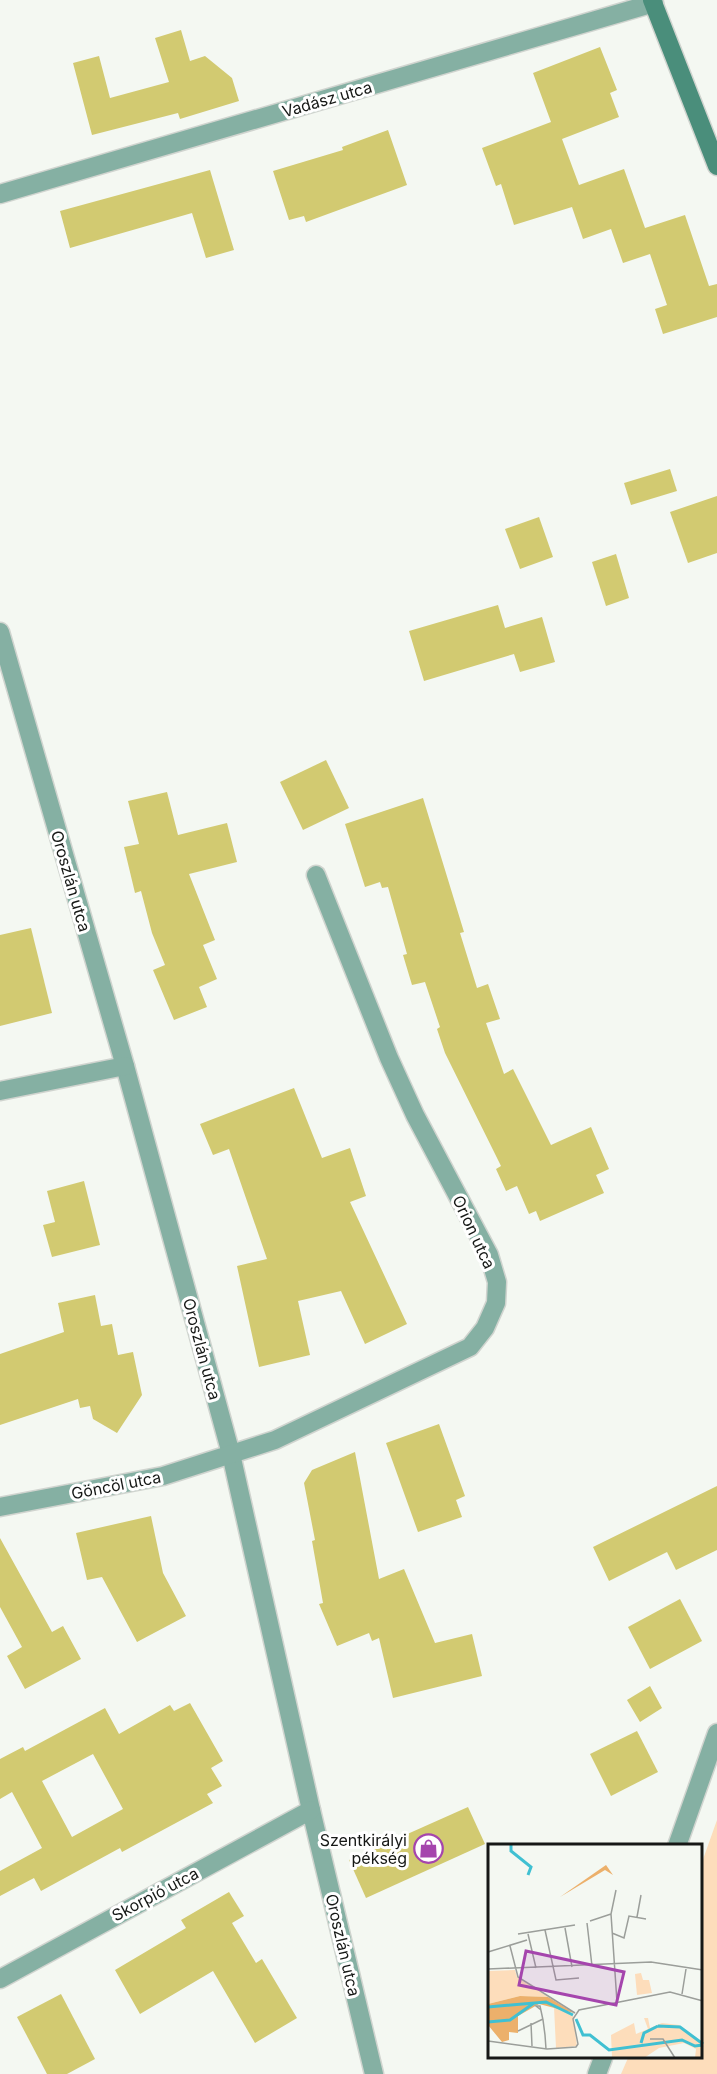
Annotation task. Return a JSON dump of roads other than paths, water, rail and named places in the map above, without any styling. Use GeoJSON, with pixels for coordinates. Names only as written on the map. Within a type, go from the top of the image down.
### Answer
{"type":"FeatureCollection","features":[{"type":"Feature","properties":{"kind":"street"},"geometry":{"type":"LineString","coordinates":[[653,2],[717,166]]}},
{"type":"Feature","properties":{"kind":"street","name":"Vadász utca"},"geometry":{"type":"LineString","coordinates":[[0,194],[653,2]]}},
{"type":"Feature","properties":{"kind":"street","name":"Oroszlán utca"},"geometry":{"type":"LineString","coordinates":[[0,632],[4,665],[125,1066],[231,1454],[311,1810],[374,2074]]}},
{"type":"Feature","properties":{"kind":"street","name":"Orion utca"},"geometry":{"type":"LineString","coordinates":[[231,1454],[275,1440],[470,1347],[485,1329],[496,1303],[497,1282],[489,1255],[415,1115],[393,1067],[316,875]]}},
{"type":"Feature","properties":{"kind":"street"},"geometry":{"type":"LineString","coordinates":[[0,1091],[125,1066]]}},
{"type":"Feature","properties":{"kind":"street","name":"Göncöl utca"},"geometry":{"type":"LineString","coordinates":[[0,1507],[163,1476],[231,1454]]}},
{"type":"Feature","properties":{"kind":"street"},"geometry":{"type":"LineString","coordinates":[[678,1844],[717,1734]]}},
{"type":"Feature","properties":{"kind":"street","name":"Skorpió utca"},"geometry":{"type":"LineString","coordinates":[[0,1979],[311,1810]]}},
{"type":"Feature","properties":{"kind":"street"},"geometry":{"type":"LineString","coordinates":[[597,2074],[603,2059]]}},
{"type":"Feature","properties":{"kind":"place","name":"Szentkirályi pékség"},"geometry":{"type":"Point","coordinates":[428,1849]}}]}
